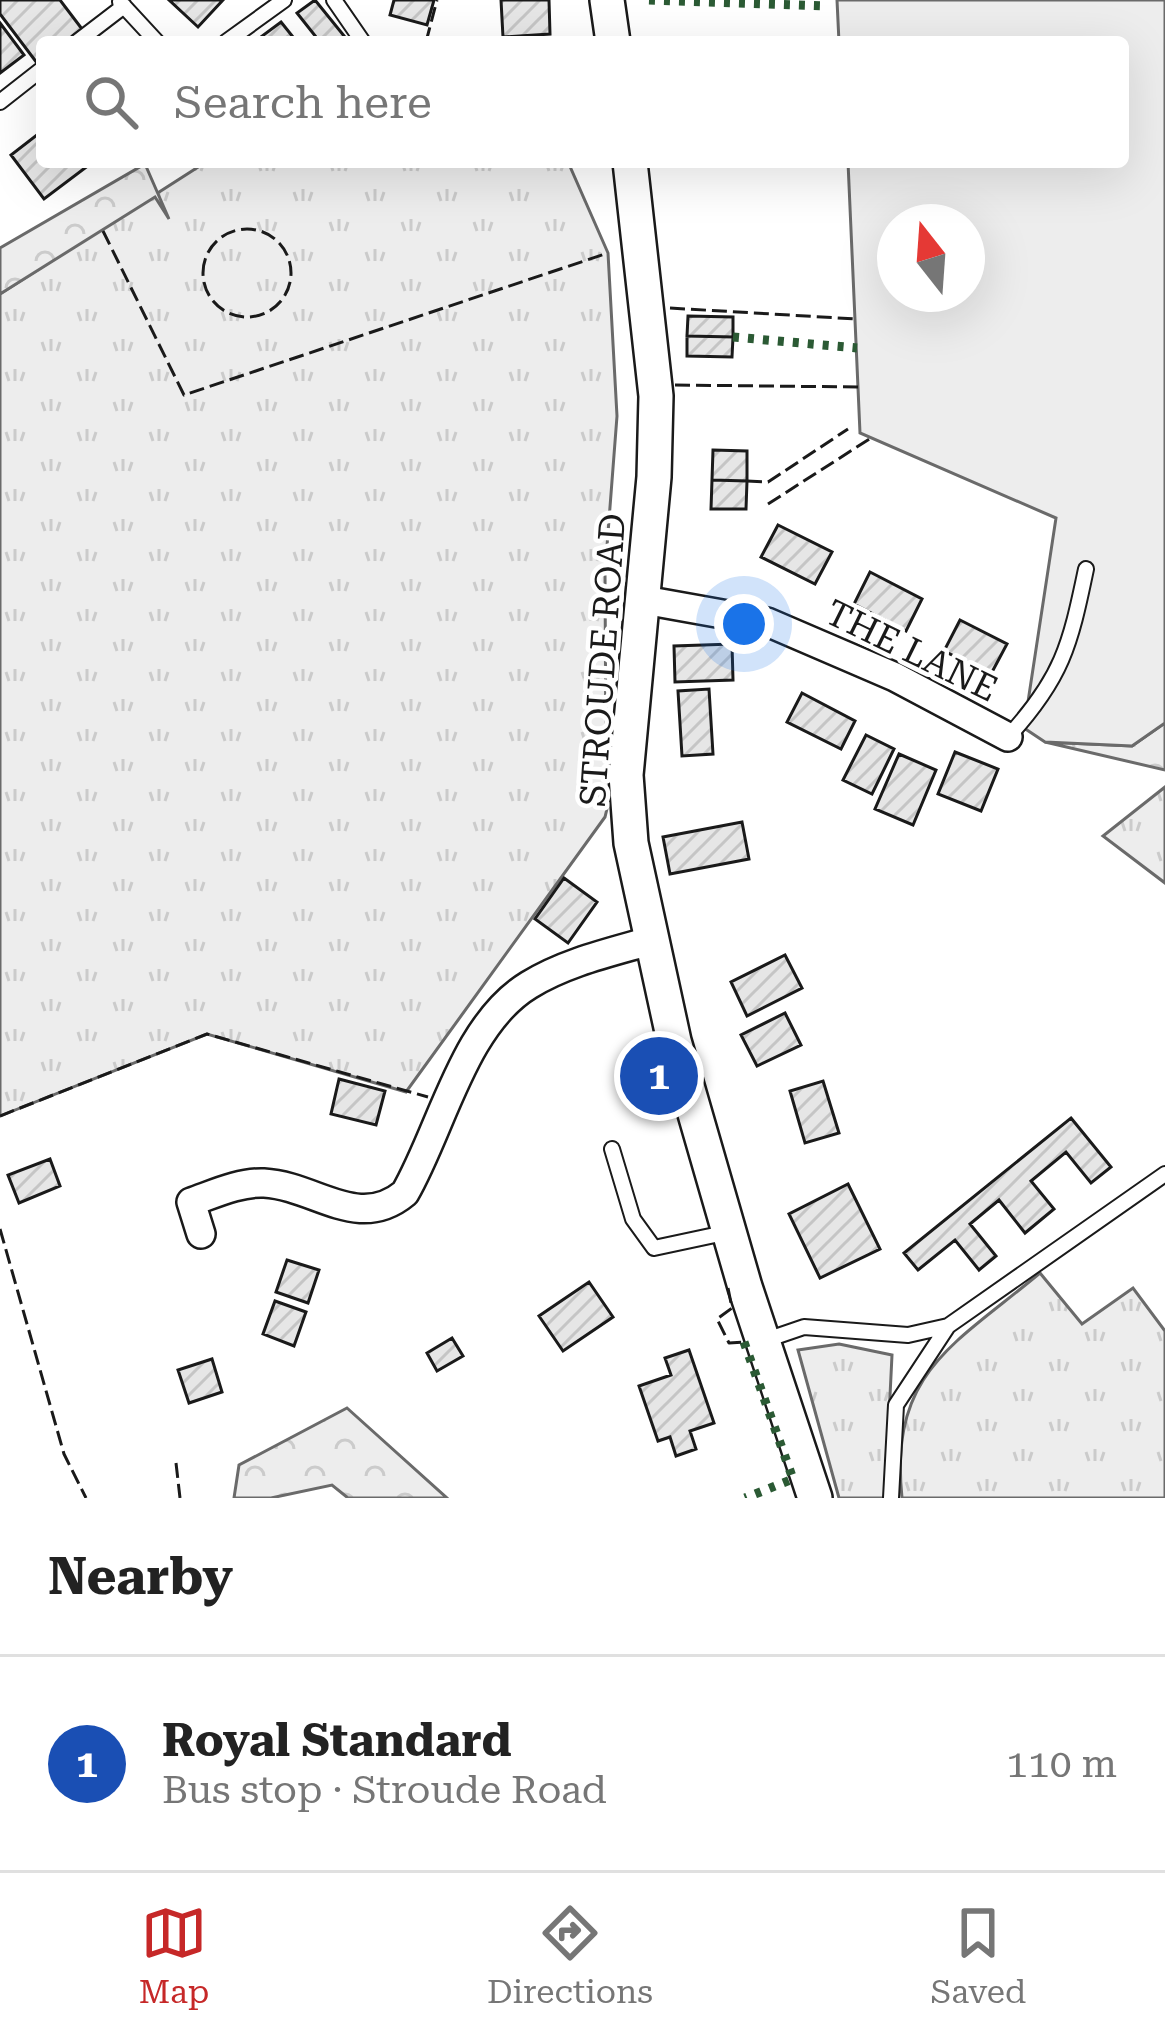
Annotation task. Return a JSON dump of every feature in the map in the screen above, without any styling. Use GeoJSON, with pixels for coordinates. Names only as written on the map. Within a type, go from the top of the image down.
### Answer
{"type":"FeatureCollection","features":[{"type":"Feature","properties":{"kind":"street"},"geometry":{"type":"LineString","coordinates":[[607,0],[612,36]]}},
{"type":"Feature","properties":{"kind":"street","name":"STROUDE ROAD"},"geometry":{"type":"LineString","coordinates":[[631,168],[656,396],[644,600],[626,775],[634,864],[674,1041],[729,1232],[815,1498]]}},
{"type":"Feature","properties":{"kind":"street","name":"THE LANE"},"geometry":{"type":"LineString","coordinates":[[644,600],[767,622],[895,677],[1008,737]]}},
{"type":"Feature","properties":{"kind":"street"},"geometry":{"type":"LineString","coordinates":[[201,1234],[191,1202],[257,1183],[282,1185],[353,1210],[389,1206],[405,1192],[473,1052],[506,1004],[560,970],[653,940]]}},
{"type":"Feature","properties":{"kind":"lane"},"geometry":{"type":"LineString","coordinates":[[234,36],[284,0]]}},
{"type":"Feature","properties":{"kind":"lane"},"geometry":{"type":"LineString","coordinates":[[334,0],[359,36]]}},
{"type":"Feature","properties":{"kind":"lane"},"geometry":{"type":"LineString","coordinates":[[84,36],[121,3],[151,36]]}},
{"type":"Feature","properties":{"kind":"lane"},"geometry":{"type":"LineString","coordinates":[[0,102],[36,74]]}},
{"type":"Feature","properties":{"kind":"lane"},"geometry":{"type":"LineString","coordinates":[[1008,737],[1050,691],[1072,636],[1086,568]]}},
{"type":"Feature","properties":{"kind":"lane"},"geometry":{"type":"LineString","coordinates":[[612,1149],[633,1219],[654,1248],[729,1232]]}},
{"type":"Feature","properties":{"kind":"lane"},"geometry":{"type":"LineString","coordinates":[[891,1498],[896,1405],[948,1326],[1165,1174]]}},
{"type":"Feature","properties":{"kind":"lane"},"geometry":{"type":"LineString","coordinates":[[766,1340],[804,1327],[908,1335],[948,1326]]}},
{"type":"Feature","properties":{"kind":"green space"},"geometry":{"type":"Polygon","coordinates":[[[138,168],[147,168],[169,219],[155,197],[0,294],[0,248],[138,168]]]}},
{"type":"Feature","properties":{"kind":"green space"},"geometry":{"type":"Polygon","coordinates":[[[197,168],[571,168],[608,253],[617,416],[605,572],[606,766],[611,792],[605,817],[406,1092],[207,1034],[0,1116],[0,294],[197,168]]]}},
{"type":"Feature","properties":{"kind":"green space"},"geometry":{"type":"Polygon","coordinates":[[[1165,723],[1165,770],[1045,742],[1132,746],[1165,723]]]}},
{"type":"Feature","properties":{"kind":"green space"},"geometry":{"type":"Polygon","coordinates":[[[1165,787],[1165,883],[1103,836],[1165,787]]]}},
{"type":"Feature","properties":{"kind":"green space"},"geometry":{"type":"Polygon","coordinates":[[[1040,1273],[1082,1324],[1133,1288],[1165,1331],[1165,1498],[902,1498],[901,1455],[917,1390],[955,1343],[1040,1273]]]}},
{"type":"Feature","properties":{"kind":"green space"},"geometry":{"type":"Polygon","coordinates":[[[839,1344],[892,1355],[885,1498],[839,1498],[798,1350],[839,1344]]]}},
{"type":"Feature","properties":{"kind":"green space"},"geometry":{"type":"Polygon","coordinates":[[[347,1408],[447,1498],[348,1498],[332,1485],[271,1498],[234,1498],[239,1465],[347,1408]]]}},
{"type":"Feature","properties":{"kind":"shaded area"},"geometry":{"type":"Polygon","coordinates":[[[837,0],[1165,0],[1165,723],[1132,746],[1045,742],[1024,728],[1056,518],[860,433],[848,168],[1129,168],[1129,36],[839,36],[837,0]]]}},
{"type":"Feature","properties":{"kind":"building"},"geometry":{"type":"Polygon","coordinates":[[[0,0],[60,0],[82,29],[73,36],[36,36],[36,62],[0,14],[0,0]]]}},
{"type":"Feature","properties":{"kind":"building"},"geometry":{"type":"Polygon","coordinates":[[[169,0],[223,0],[198,27],[169,0]]]}},
{"type":"Feature","properties":{"kind":"building"},"geometry":{"type":"Polygon","coordinates":[[[315,0],[344,36],[315,36],[297,13],[315,0]]]}},
{"type":"Feature","properties":{"kind":"building"},"geometry":{"type":"Polygon","coordinates":[[[394,0],[434,0],[427,25],[390,15],[394,0]]]}},
{"type":"Feature","properties":{"kind":"building"},"geometry":{"type":"Polygon","coordinates":[[[501,0],[549,0],[550,34],[503,36],[501,0]]]}},
{"type":"Feature","properties":{"kind":"building"},"geometry":{"type":"Polygon","coordinates":[[[281,22],[292,36],[262,36],[281,22]]]}},
{"type":"Feature","properties":{"kind":"building"},"geometry":{"type":"Polygon","coordinates":[[[0,23],[24,55],[0,73],[0,23]]]}},
{"type":"Feature","properties":{"kind":"building"},"geometry":{"type":"Polygon","coordinates":[[[36,136],[36,168],[85,168],[44,199],[11,155],[36,136]]]}},
{"type":"Feature","properties":{"kind":"building"},"geometry":{"type":"Polygon","coordinates":[[[688,316],[733,317],[733,337],[687,336],[688,316]]]}},
{"type":"Feature","properties":{"kind":"building"},"geometry":{"type":"Polygon","coordinates":[[[687,336],[733,337],[732,357],[687,356],[687,336]]]}},
{"type":"Feature","properties":{"kind":"building"},"geometry":{"type":"Polygon","coordinates":[[[713,450],[747,451],[747,481],[712,480],[713,450]]]}},
{"type":"Feature","properties":{"kind":"building"},"geometry":{"type":"Polygon","coordinates":[[[712,480],[747,481],[746,509],[711,509],[712,480]]]}},
{"type":"Feature","properties":{"kind":"building"},"geometry":{"type":"Polygon","coordinates":[[[778,525],[832,552],[815,584],[761,557],[778,525]]]}},
{"type":"Feature","properties":{"kind":"building"},"geometry":{"type":"Polygon","coordinates":[[[870,572],[922,599],[906,631],[854,604],[870,572]]]}},
{"type":"Feature","properties":{"kind":"building"},"geometry":{"type":"Polygon","coordinates":[[[960,620],[1007,644],[991,674],[944,651],[960,620]]]}},
{"type":"Feature","properties":{"kind":"building"},"geometry":{"type":"Polygon","coordinates":[[[732,644],[733,680],[675,682],[674,646],[732,644]]]}},
{"type":"Feature","properties":{"kind":"building"},"geometry":{"type":"Polygon","coordinates":[[[709,689],[713,754],[682,756],[678,691],[709,689]]]}},
{"type":"Feature","properties":{"kind":"building"},"geometry":{"type":"Polygon","coordinates":[[[802,693],[855,721],[841,749],[787,722],[802,693]]]}},
{"type":"Feature","properties":{"kind":"building"},"geometry":{"type":"Polygon","coordinates":[[[866,735],[894,749],[872,794],[843,780],[866,735]]]}},
{"type":"Feature","properties":{"kind":"building"},"geometry":{"type":"Polygon","coordinates":[[[955,752],[998,769],[981,811],[938,794],[955,752]]]}},
{"type":"Feature","properties":{"kind":"building"},"geometry":{"type":"Polygon","coordinates":[[[899,754],[936,770],[913,825],[875,809],[899,754]]]}},
{"type":"Feature","properties":{"kind":"building"},"geometry":{"type":"Polygon","coordinates":[[[742,822],[749,859],[670,874],[663,837],[742,822]]]}},
{"type":"Feature","properties":{"kind":"building"},"geometry":{"type":"Polygon","coordinates":[[[564,878],[597,902],[568,943],[535,919],[564,878]]]}},
{"type":"Feature","properties":{"kind":"building"},"geometry":{"type":"Polygon","coordinates":[[[785,955],[802,988],[747,1016],[731,982],[785,955]]]}},
{"type":"Feature","properties":{"kind":"building"},"geometry":{"type":"Polygon","coordinates":[[[785,1013],[801,1045],[757,1066],[741,1035],[785,1013]]]}},
{"type":"Feature","properties":{"kind":"building"},"geometry":{"type":"Polygon","coordinates":[[[339,1079],[385,1091],[376,1125],[331,1114],[339,1079]]]}},
{"type":"Feature","properties":{"kind":"building"},"geometry":{"type":"Polygon","coordinates":[[[823,1081],[839,1133],[805,1143],[790,1091],[823,1081]]]}},
{"type":"Feature","properties":{"kind":"building"},"geometry":{"type":"Polygon","coordinates":[[[1071,1118],[1111,1167],[1091,1183],[1066,1152],[1031,1181],[1054,1209],[1025,1233],[999,1200],[970,1224],[996,1256],[979,1270],[955,1240],[918,1270],[904,1253],[1071,1118]]]}},
{"type":"Feature","properties":{"kind":"building"},"geometry":{"type":"Polygon","coordinates":[[[50,1159],[60,1186],[19,1203],[8,1175],[50,1159]]]}},
{"type":"Feature","properties":{"kind":"building"},"geometry":{"type":"Polygon","coordinates":[[[848,1184],[880,1249],[820,1278],[789,1214],[848,1184]]]}},
{"type":"Feature","properties":{"kind":"building"},"geometry":{"type":"Polygon","coordinates":[[[287,1260],[319,1270],[308,1303],[276,1292],[287,1260]]]}},
{"type":"Feature","properties":{"kind":"building"},"geometry":{"type":"Polygon","coordinates":[[[589,1282],[613,1317],[563,1351],[539,1316],[589,1282]]]}},
{"type":"Feature","properties":{"kind":"building"},"geometry":{"type":"Polygon","coordinates":[[[275,1301],[306,1312],[294,1346],[263,1334],[275,1301]]]}},
{"type":"Feature","properties":{"kind":"building"},"geometry":{"type":"Polygon","coordinates":[[[452,1338],[463,1356],[437,1371],[427,1353],[452,1338]]]}},
{"type":"Feature","properties":{"kind":"building"},"geometry":{"type":"Polygon","coordinates":[[[689,1350],[714,1423],[690,1431],[696,1449],[676,1456],[670,1437],[658,1441],[639,1386],[671,1375],[665,1358],[689,1350]]]}},
{"type":"Feature","properties":{"kind":"building"},"geometry":{"type":"Polygon","coordinates":[[[212,1359],[222,1392],[189,1403],[178,1370],[212,1359]]]}},
{"type":"Feature","properties":{"kind":"hedge"},"geometry":{"type":"LineString","coordinates":[[649,0],[825,6]]}},
{"type":"Feature","properties":{"kind":"hedge"},"geometry":{"type":"LineString","coordinates":[[733,337],[857,348]]}},
{"type":"Feature","properties":{"kind":"hedge"},"geometry":{"type":"LineString","coordinates":[[744,1342],[793,1479],[745,1498]]}},
{"type":"Feature","properties":{"kind":"fence"},"geometry":{"type":"LineString","coordinates":[[428,36],[437,0]]}},
{"type":"Feature","properties":{"kind":"fence"},"geometry":{"type":"LineString","coordinates":[[247,229],[278,242],[291,273],[278,304],[247,317],[216,304],[203,273],[216,242],[247,229]]}},
{"type":"Feature","properties":{"kind":"fence"},"geometry":{"type":"LineString","coordinates":[[103,231],[184,395],[608,253]]}},
{"type":"Feature","properties":{"kind":"fence"},"geometry":{"type":"LineString","coordinates":[[670,308],[856,319]]}},
{"type":"Feature","properties":{"kind":"fence"},"geometry":{"type":"LineString","coordinates":[[675,385],[858,387]]}},
{"type":"Feature","properties":{"kind":"fence"},"geometry":{"type":"LineString","coordinates":[[747,481],[768,482],[848,429]]}},
{"type":"Feature","properties":{"kind":"fence"},"geometry":{"type":"LineString","coordinates":[[768,504],[871,438]]}},
{"type":"Feature","properties":{"kind":"fence"},"geometry":{"type":"LineString","coordinates":[[0,1116],[207,1034],[428,1097]]}},
{"type":"Feature","properties":{"kind":"fence"},"geometry":{"type":"LineString","coordinates":[[0,1229],[64,1454],[86,1498]]}},
{"type":"Feature","properties":{"kind":"fence"},"geometry":{"type":"LineString","coordinates":[[728,1288],[732,1308],[717,1319],[729,1343],[744,1342]]}},
{"type":"Feature","properties":{"kind":"fence"},"geometry":{"type":"LineString","coordinates":[[176,1463],[180,1498]]}},
{"type":"Feature","properties":{"kind":"place","name":"Royal Standard"},"geometry":{"type":"Point","coordinates":[659,1076]}}]}
